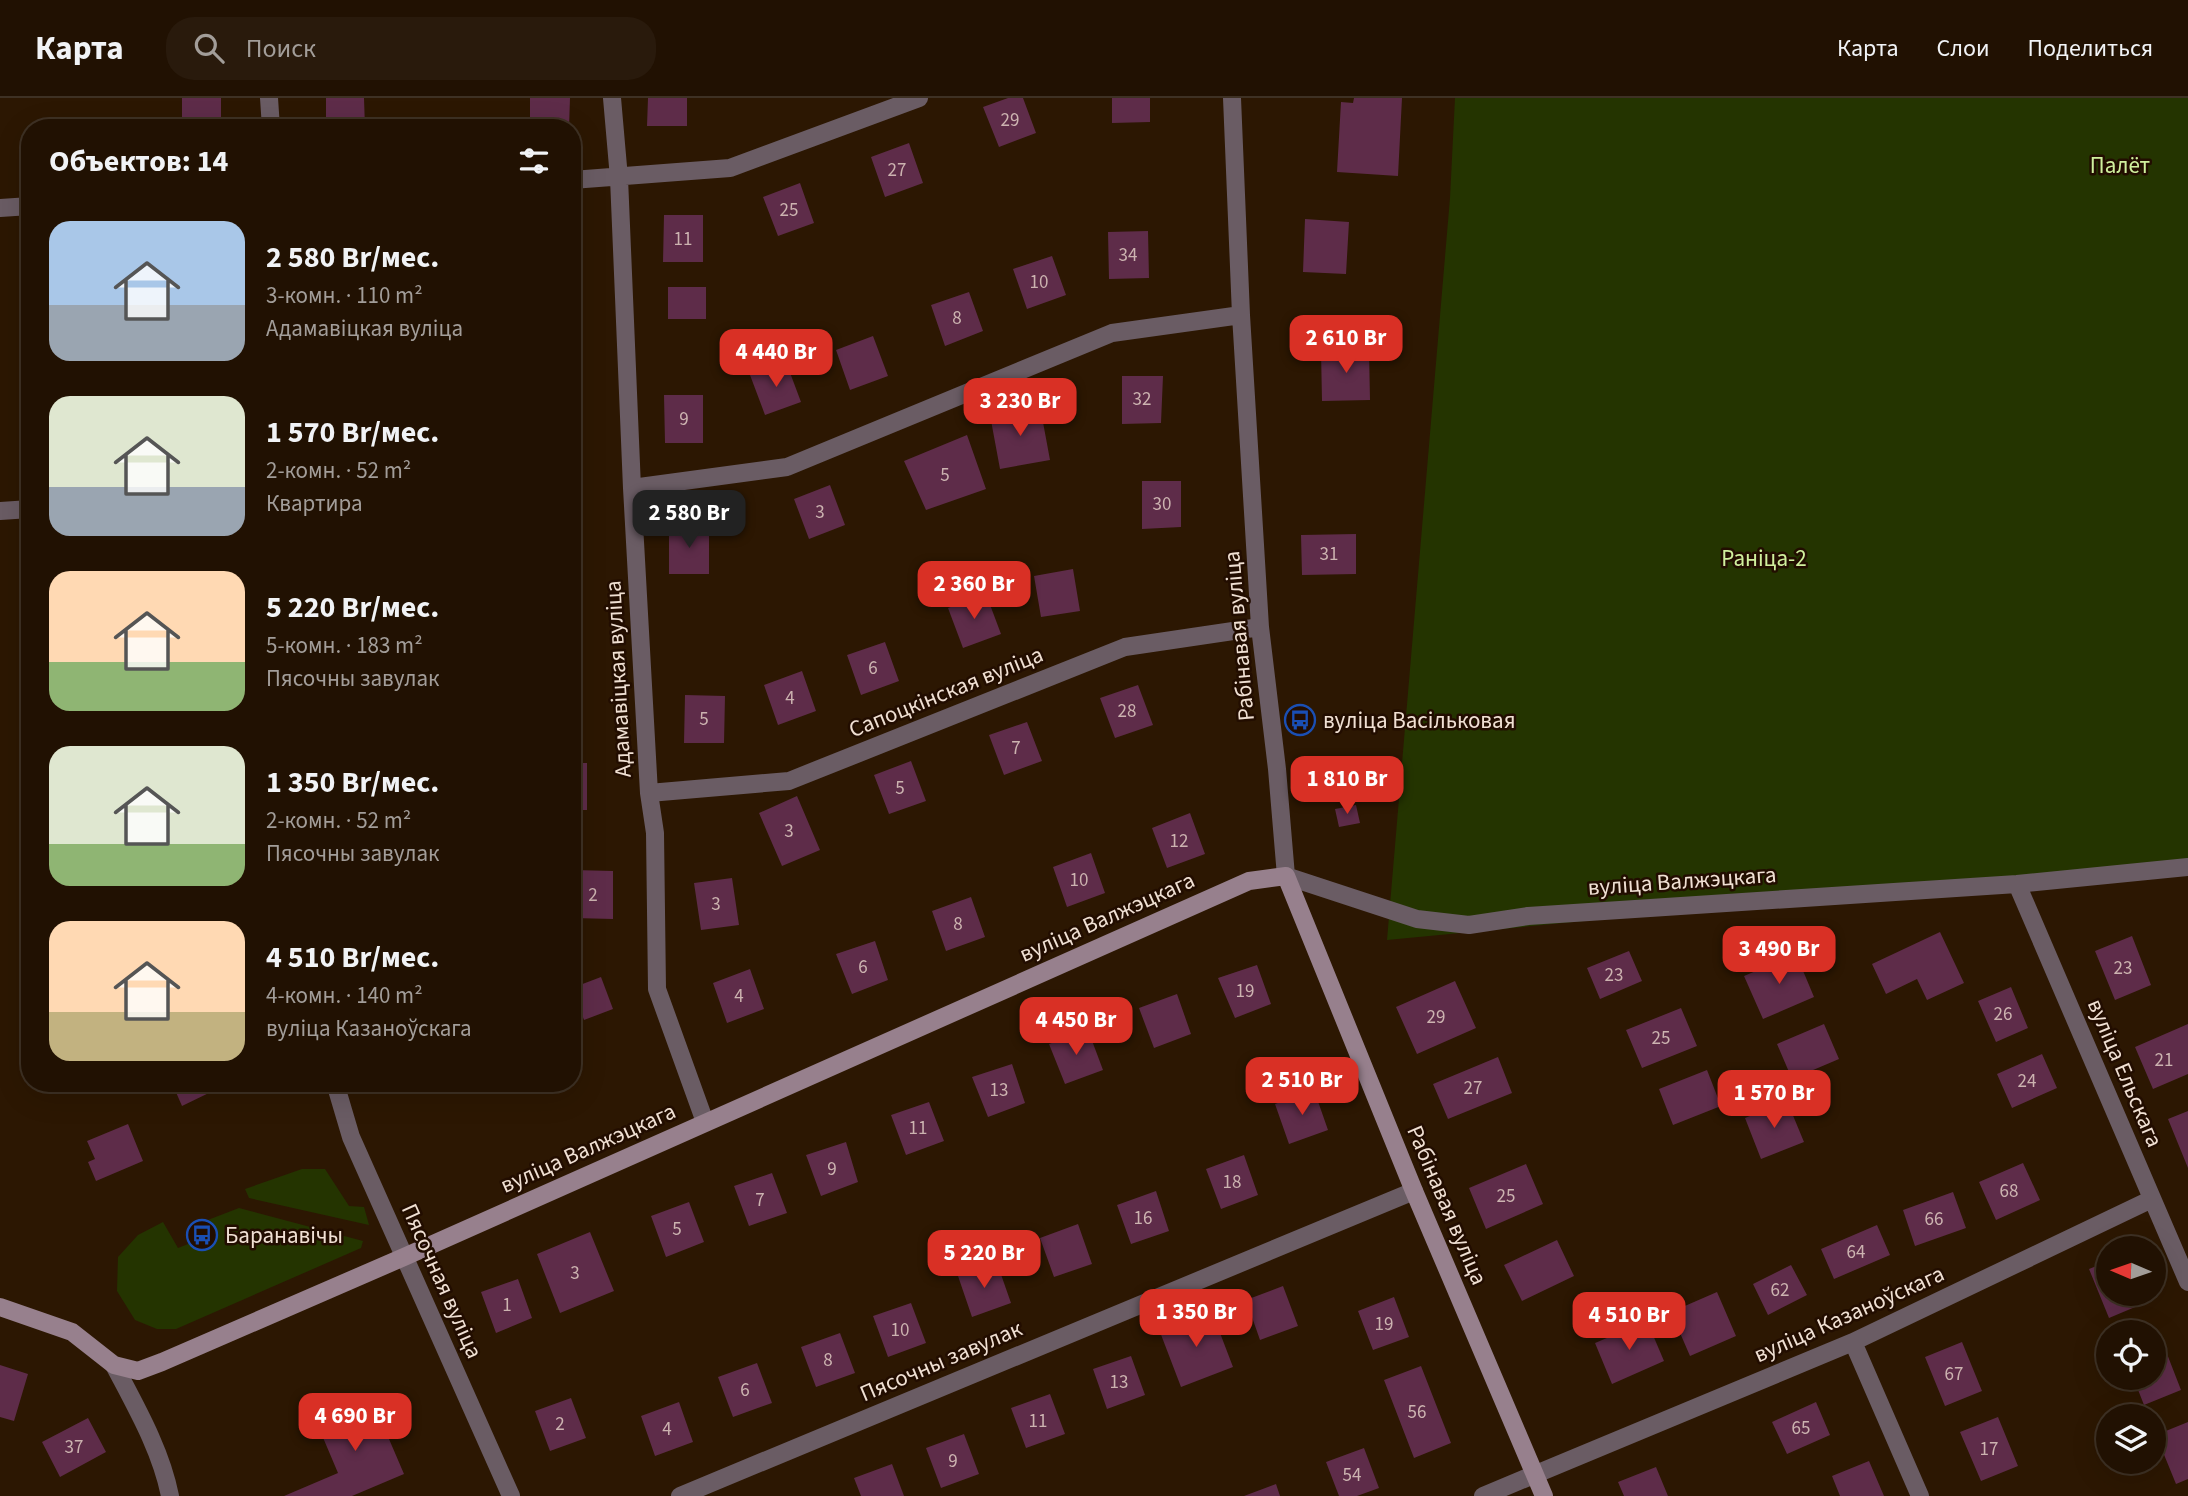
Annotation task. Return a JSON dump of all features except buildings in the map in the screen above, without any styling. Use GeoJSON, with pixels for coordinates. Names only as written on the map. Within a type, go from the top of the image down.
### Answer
{"type":"FeatureCollection","features":[{"type":"Feature","properties":{"kind":"street"},"geometry":{"type":"LineString","coordinates":[[269,98],[270,119]]}},
{"type":"Feature","properties":{"kind":"street","name":"Адамавіцкая вуліца"},"geometry":{"type":"LineString","coordinates":[[612,98],[619,178],[632,488],[649,793],[655,833],[657,989],[705,1122]]}},
{"type":"Feature","properties":{"kind":"street"},"geometry":{"type":"LineString","coordinates":[[581,180],[730,168],[919,98]]}},
{"type":"Feature","properties":{"kind":"street","name":"Рабінавая вуліца"},"geometry":{"type":"LineString","coordinates":[[1232,98],[1241,315],[1260,627],[1277,769],[1286,876],[1414,1191],[1544,1496]]}},
{"type":"Feature","properties":{"kind":"street"},"geometry":{"type":"LineString","coordinates":[[0,208],[21,207]]}},
{"type":"Feature","properties":{"kind":"street"},"geometry":{"type":"LineString","coordinates":[[632,488],[787,467],[1112,333],[1241,315]]}},
{"type":"Feature","properties":{"kind":"street"},"geometry":{"type":"LineString","coordinates":[[0,511],[21,510]]}},
{"type":"Feature","properties":{"kind":"street","name":"Сапоцкінская вуліца"},"geometry":{"type":"LineString","coordinates":[[649,793],[789,781],[1125,647],[1260,627]]}},
{"type":"Feature","properties":{"kind":"street","name":"вуліца Валжэцкага"},"geometry":{"type":"LineString","coordinates":[[114,1365],[138,1371],[162,1362],[1249,881],[1286,876],[1417,919],[1469,925],[1528,916],[2017,884],[2188,867]]}},
{"type":"Feature","properties":{"kind":"street","name":"вуліца Ельскага"},"geometry":{"type":"LineString","coordinates":[[2017,884],[2188,1282]]}},
{"type":"Feature","properties":{"kind":"street","name":"Пясочная вуліца"},"geometry":{"type":"LineString","coordinates":[[338,1092],[351,1138],[511,1496]]}},
{"type":"Feature","properties":{"kind":"street","name":"Пясочны завулак"},"geometry":{"type":"LineString","coordinates":[[680,1496],[1414,1191]]}},
{"type":"Feature","properties":{"kind":"street","name":"вуліца Казаноўскага"},"geometry":{"type":"LineString","coordinates":[[1483,1496],[1853,1342],[2152,1199]]}},
{"type":"Feature","properties":{"kind":"street"},"geometry":{"type":"LineString","coordinates":[[0,1307],[72,1332],[114,1365],[145,1425],[168,1483],[170,1496]]}},
{"type":"Feature","properties":{"kind":"street"},"geometry":{"type":"LineString","coordinates":[[1853,1342],[1920,1496]]}},
{"type":"Feature","properties":{"kind":"green space","name":"Раніца-2"},"geometry":{"type":"Polygon","coordinates":[[[1455,98],[2188,98],[2188,863],[1387,940],[1450,198],[1455,98]]]}},
{"type":"Feature","properties":{"kind":"green space"},"geometry":{"type":"Polygon","coordinates":[[[302,1169],[325,1169],[349,1206],[364,1207],[369,1225],[249,1198],[245,1189],[302,1169]]]}},
{"type":"Feature","properties":{"kind":"green space"},"geometry":{"type":"Polygon","coordinates":[[[239,1208],[363,1241],[361,1248],[176,1329],[157,1329],[135,1320],[117,1291],[118,1257],[138,1235],[163,1222],[178,1248],[206,1237],[200,1223],[239,1208]]]}},
{"type":"Feature","properties":{"kind":"place","name":"вуліца Васільковая"},"geometry":{"type":"Point","coordinates":[1300,720]}},
{"type":"Feature","properties":{"kind":"place","name":"Баранавічы"},"geometry":{"type":"Point","coordinates":[202,1235]}},
{"type":"Feature","properties":{"kind":"park label","name":"Палёт"},"geometry":{"type":"Point","coordinates":[2120,165]}}]}
